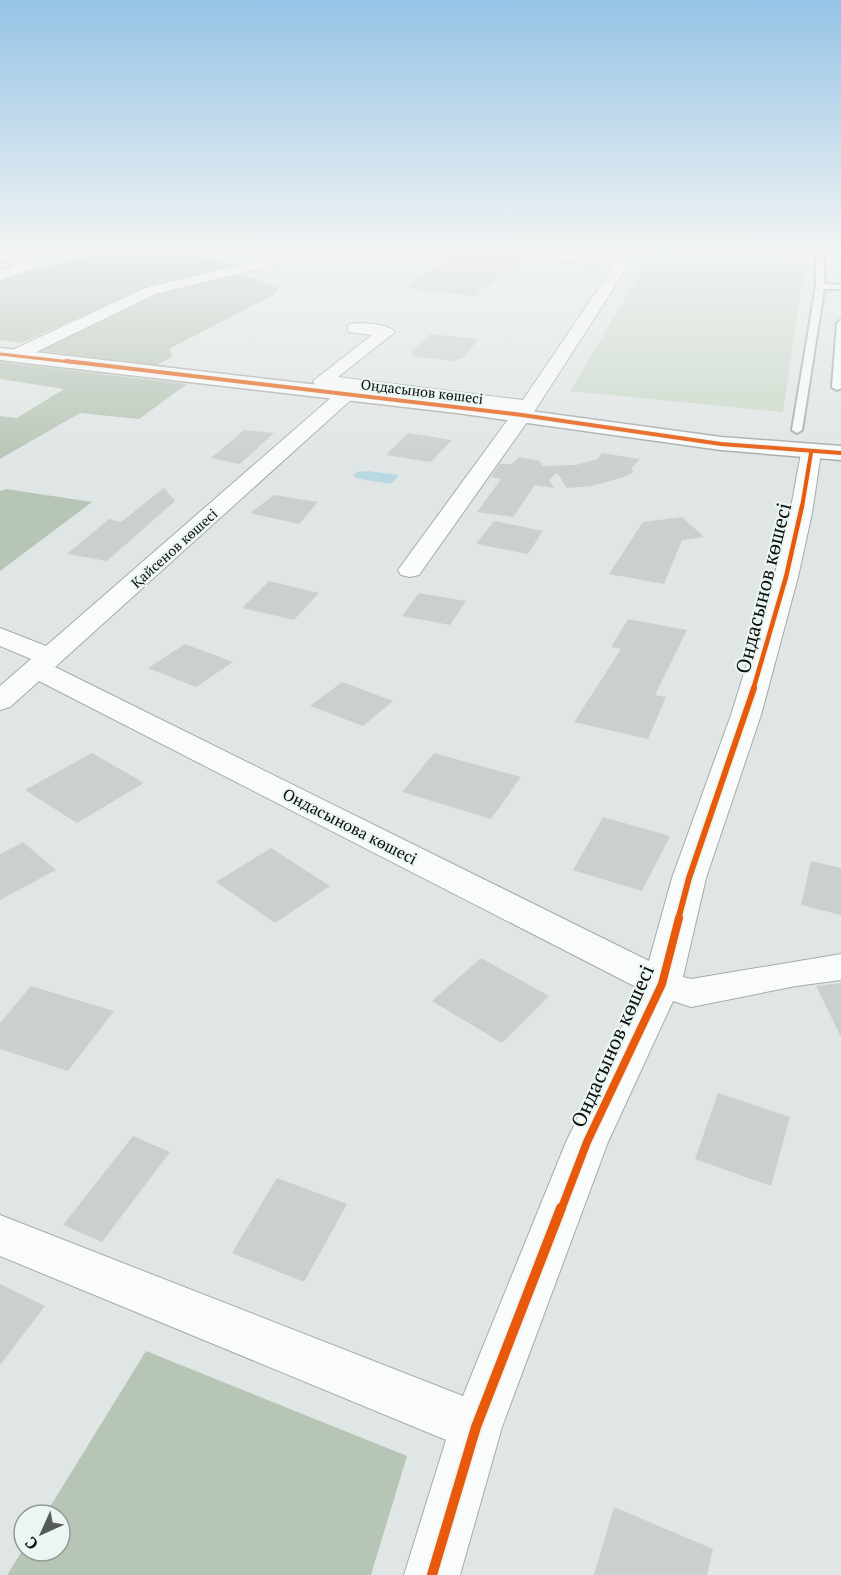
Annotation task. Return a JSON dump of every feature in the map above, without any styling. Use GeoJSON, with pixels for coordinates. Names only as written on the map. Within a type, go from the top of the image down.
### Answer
{"type":"FeatureCollection","features":[{"type":"Feature","properties":{"kind":"street"},"geometry":{"type":"LineString","coordinates":[[7,355],[84,320]]}},
{"type":"Feature","properties":{"kind":"street"},"geometry":{"type":"LineString","coordinates":[[411,570],[525,411],[585,320]]}},
{"type":"Feature","properties":{"kind":"street"},"geometry":{"type":"LineString","coordinates":[[355,328],[387,332],[322,381],[525,411]]}},
{"type":"Feature","properties":{"kind":"street","name":"Оңдасынов көшесі"},"geometry":{"type":"LineString","coordinates":[[7,355],[817,445]]}},
{"type":"Feature","properties":{"kind":"street","name":"Қайсенов көшесі"},"geometry":{"type":"LineString","coordinates":[[0,701],[346,393]]}},
{"type":"Feature","properties":{"kind":"street","name":"Ондасынов көшесі"},"geometry":{"type":"LineString","coordinates":[[432,1575],[476,1427],[587,1142],[662,984],[689,878],[746,715],[786,577],[801,513],[806,475],[817,445]]}},
{"type":"Feature","properties":{"kind":"street","name":"Ондасынова көшесі"},"geometry":{"type":"LineString","coordinates":[[0,636],[44,663],[662,984],[691,993],[796,972],[841,967]]}},
{"type":"Feature","properties":{"kind":"street"},"geometry":{"type":"LineString","coordinates":[[0,1235],[476,1427]]}},
{"type":"Feature","properties":{"kind":"lane"},"geometry":{"type":"LineString","coordinates":[[817,445],[819,320]]}},
{"type":"Feature","properties":{"kind":"lane"},"geometry":{"type":"LineString","coordinates":[[837,387],[841,323]]}},
{"type":"Feature","properties":{"kind":"green space"},"geometry":{"type":"Polygon","coordinates":[[[0,320],[72,320],[21,343],[0,340],[0,320]]]}},
{"type":"Feature","properties":{"kind":"green space"},"geometry":{"type":"Polygon","coordinates":[[[97,320],[224,320],[169,349],[173,356],[157,365],[34,350],[97,320]]]}},
{"type":"Feature","properties":{"kind":"green space"},"geometry":{"type":"Polygon","coordinates":[[[612,320],[796,320],[783,412],[570,391],[612,320]]]}},
{"type":"Feature","properties":{"kind":"green space"},"geometry":{"type":"Polygon","coordinates":[[[0,362],[187,384],[139,419],[80,413],[0,459],[0,416],[17,418],[64,389],[0,379],[0,362]]]}},
{"type":"Feature","properties":{"kind":"green space"},"geometry":{"type":"Polygon","coordinates":[[[6,489],[92,502],[0,571],[0,491],[6,489]]]}},
{"type":"Feature","properties":{"kind":"green space"},"geometry":{"type":"Polygon","coordinates":[[[146,1351],[407,1456],[371,1575],[7,1575],[15,1563],[72,1563],[72,1503],[52,1503],[146,1351]]]}},
{"type":"Feature","properties":{"kind":"water"},"geometry":{"type":"Polygon","coordinates":[[[357,472],[399,475],[391,484],[353,476],[357,472]]]}},
{"type":"Feature","properties":{"kind":"building"},"geometry":{"type":"Polygon","coordinates":[[[431,334],[479,339],[463,358],[455,361],[411,356],[414,353],[411,352],[431,334]]]}},
{"type":"Feature","properties":{"kind":"building"},"geometry":{"type":"Polygon","coordinates":[[[244,430],[274,433],[240,464],[211,458],[244,430]]]}},
{"type":"Feature","properties":{"kind":"building"},"geometry":{"type":"Polygon","coordinates":[[[408,433],[452,440],[431,462],[386,455],[408,433]]]}},
{"type":"Feature","properties":{"kind":"building"},"geometry":{"type":"Polygon","coordinates":[[[602,453],[640,459],[631,469],[634,472],[592,486],[567,488],[557,473],[549,480],[554,488],[535,485],[513,517],[477,512],[501,479],[491,477],[500,464],[512,464],[519,457],[540,461],[542,466],[576,465],[597,459],[602,453]]]}},
{"type":"Feature","properties":{"kind":"building"},"geometry":{"type":"Polygon","coordinates":[[[164,488],[175,501],[107,561],[67,554],[109,519],[121,522],[164,488]]]}},
{"type":"Feature","properties":{"kind":"building"},"geometry":{"type":"Polygon","coordinates":[[[274,495],[318,502],[299,524],[250,513],[274,495]]]}},
{"type":"Feature","properties":{"kind":"building"},"geometry":{"type":"Polygon","coordinates":[[[682,517],[704,537],[682,540],[664,584],[609,574],[643,522],[682,517]]]}},
{"type":"Feature","properties":{"kind":"building"},"geometry":{"type":"Polygon","coordinates":[[[494,521],[543,531],[528,554],[476,544],[494,521]]]}},
{"type":"Feature","properties":{"kind":"building"},"geometry":{"type":"Polygon","coordinates":[[[269,581],[319,593],[294,620],[242,608],[269,581]]]}},
{"type":"Feature","properties":{"kind":"building"},"geometry":{"type":"Polygon","coordinates":[[[419,593],[466,601],[450,625],[402,616],[419,593]]]}},
{"type":"Feature","properties":{"kind":"building"},"geometry":{"type":"Polygon","coordinates":[[[628,619],[687,630],[655,695],[666,697],[648,739],[574,722],[621,649],[611,647],[628,619]]]}},
{"type":"Feature","properties":{"kind":"building"},"geometry":{"type":"Polygon","coordinates":[[[185,644],[233,662],[196,687],[148,668],[185,644]]]}},
{"type":"Feature","properties":{"kind":"building"},"geometry":{"type":"Polygon","coordinates":[[[342,682],[393,701],[363,726],[310,706],[342,682]]]}},
{"type":"Feature","properties":{"kind":"building"},"geometry":{"type":"Polygon","coordinates":[[[92,753],[144,783],[77,823],[25,790],[92,753]]]}},
{"type":"Feature","properties":{"kind":"building"},"geometry":{"type":"Polygon","coordinates":[[[434,753],[521,777],[491,819],[402,792],[434,753]]]}},
{"type":"Feature","properties":{"kind":"building"},"geometry":{"type":"Polygon","coordinates":[[[603,817],[670,836],[642,891],[573,870],[603,817]]]}},
{"type":"Feature","properties":{"kind":"building"},"geometry":{"type":"Polygon","coordinates":[[[23,842],[56,870],[0,900],[0,854],[23,842]]]}},
{"type":"Feature","properties":{"kind":"building"},"geometry":{"type":"Polygon","coordinates":[[[271,848],[330,886],[275,923],[216,882],[271,848]]]}},
{"type":"Feature","properties":{"kind":"building"},"geometry":{"type":"Polygon","coordinates":[[[811,861],[841,868],[841,915],[801,905],[811,861]]]}},
{"type":"Feature","properties":{"kind":"building"},"geometry":{"type":"Polygon","coordinates":[[[481,958],[549,996],[502,1043],[432,1001],[481,958]]]}},
{"type":"Feature","properties":{"kind":"building"},"geometry":{"type":"Polygon","coordinates":[[[841,983],[841,1037],[816,986],[841,983]]]}},
{"type":"Feature","properties":{"kind":"building"},"geometry":{"type":"Polygon","coordinates":[[[31,986],[114,1011],[68,1071],[0,1049],[0,1023],[31,986]]]}},
{"type":"Feature","properties":{"kind":"building"},"geometry":{"type":"Polygon","coordinates":[[[718,1093],[790,1117],[771,1186],[695,1159],[718,1093]]]}},
{"type":"Feature","properties":{"kind":"building"},"geometry":{"type":"Polygon","coordinates":[[[133,1136],[170,1152],[102,1242],[63,1225],[133,1136]]]}},
{"type":"Feature","properties":{"kind":"building"},"geometry":{"type":"Polygon","coordinates":[[[277,1178],[347,1204],[304,1282],[232,1253],[277,1178]]]}},
{"type":"Feature","properties":{"kind":"building"},"geometry":{"type":"Polygon","coordinates":[[[0,1284],[45,1306],[0,1365],[0,1284]]]}},
{"type":"Feature","properties":{"kind":"building"},"geometry":{"type":"Polygon","coordinates":[[[614,1507],[713,1549],[707,1575],[594,1575],[614,1507]]]}},
{"type":"Feature","properties":{"kind":"cycle path"},"geometry":{"type":"LineString","coordinates":[[0,354],[522,415],[721,444],[841,453]]}},
{"type":"Feature","properties":{"kind":"cycle path"},"geometry":{"type":"LineString","coordinates":[[432,1575],[476,1427],[587,1142],[662,984],[689,878],[746,715],[786,577],[801,513],[811,453]]}}]}
